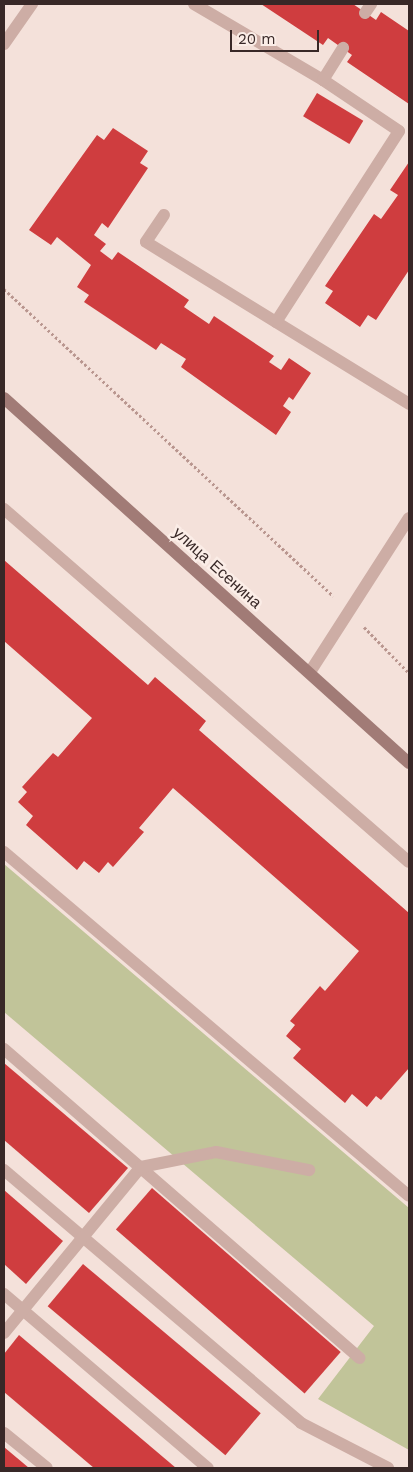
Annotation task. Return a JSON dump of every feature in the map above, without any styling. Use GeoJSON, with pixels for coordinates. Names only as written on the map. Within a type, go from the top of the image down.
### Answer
{"type":"FeatureCollection","features":[{"type":"Feature","properties":{"kind":"street","name":"улица Есенина"},"geometry":{"type":"LineString","coordinates":[[4,398],[409,763]]}},
{"type":"Feature","properties":{"kind":"lane"},"geometry":{"type":"LineString","coordinates":[[4,44],[32,4]]}},
{"type":"Feature","properties":{"kind":"lane"},"geometry":{"type":"LineString","coordinates":[[194,4],[323,80],[400,131],[276,322]]}},
{"type":"Feature","properties":{"kind":"lane"},"geometry":{"type":"LineString","coordinates":[[323,80],[343,48]]}},
{"type":"Feature","properties":{"kind":"lane"},"geometry":{"type":"LineString","coordinates":[[164,214],[146,242],[409,404]]}},
{"type":"Feature","properties":{"kind":"lane"},"geometry":{"type":"LineString","coordinates":[[4,509],[409,862]]}},
{"type":"Feature","properties":{"kind":"lane"},"geometry":{"type":"LineString","coordinates":[[310,672],[409,518]]}},
{"type":"Feature","properties":{"kind":"lane"},"geometry":{"type":"LineString","coordinates":[[4,852],[409,1196]]}},
{"type":"Feature","properties":{"kind":"lane"},"geometry":{"type":"LineString","coordinates":[[4,1050],[359,1358]]}},
{"type":"Feature","properties":{"kind":"lane"},"geometry":{"type":"LineString","coordinates":[[4,1333],[141,1167],[216,1152],[309,1170]]}},
{"type":"Feature","properties":{"kind":"lane"},"geometry":{"type":"LineString","coordinates":[[4,1170],[302,1424],[388,1468]]}},
{"type":"Feature","properties":{"kind":"lane"},"geometry":{"type":"LineString","coordinates":[[4,1294],[208,1468]]}},
{"type":"Feature","properties":{"kind":"lane"},"geometry":{"type":"LineString","coordinates":[[4,1433],[47,1468]]}},
{"type":"Feature","properties":{"kind":"path"},"geometry":{"type":"LineString","coordinates":[[4,289],[349,612],[409,673]]}},
{"type":"Feature","properties":{"kind":"green space"},"geometry":{"type":"Polygon","coordinates":[[[4,864],[409,1208],[409,1450],[318,1399],[374,1326],[4,1012],[4,864]]]}},
{"type":"Feature","properties":{"kind":"building"},"geometry":{"type":"Polygon","coordinates":[[[261,4],[353,4],[376,20],[381,12],[409,31],[409,104],[347,62],[352,55],[328,38],[323,45],[261,4]]]}},
{"type":"Feature","properties":{"kind":"building"},"geometry":{"type":"Polygon","coordinates":[[[317,93],[363,121],[349,144],[303,116],[317,93]]]}},
{"type":"Feature","properties":{"kind":"building"},"geometry":{"type":"Polygon","coordinates":[[[113,128],[148,151],[140,163],[148,168],[108,228],[102,223],[94,235],[106,244],[100,251],[112,260],[118,252],[189,300],[184,307],[209,324],[214,316],[274,356],[269,362],[281,370],[289,358],[311,373],[293,400],[289,397],[283,406],[291,412],[276,435],[181,367],[186,359],[161,343],[156,350],[84,302],[89,295],[77,287],[91,265],[57,237],[51,245],[29,230],[97,135],[104,140],[113,128]]]}},
{"type":"Feature","properties":{"kind":"building"},"geometry":{"type":"Polygon","coordinates":[[[409,162],[409,270],[376,320],[368,315],[360,327],[325,303],[333,291],[325,286],[374,214],[381,219],[398,195],[390,190],[409,162]]]}},
{"type":"Feature","properties":{"kind":"building"},"geometry":{"type":"Polygon","coordinates":[[[4,560],[148,685],[155,677],[206,721],[199,730],[409,913],[409,1068],[381,1100],[376,1096],[367,1107],[352,1094],[345,1103],[293,1058],[301,1049],[286,1036],[295,1025],[290,1021],[320,986],[325,991],[359,951],[173,788],[139,828],[144,832],[113,867],[108,862],[99,873],[84,861],[77,870],[26,825],[33,816],[18,802],[27,792],[22,787],[53,753],[58,757],[92,718],[4,641],[4,560]]]}},
{"type":"Feature","properties":{"kind":"building"},"geometry":{"type":"Polygon","coordinates":[[[4,1063],[128,1168],[89,1213],[4,1140],[4,1063]]]}},
{"type":"Feature","properties":{"kind":"building"},"geometry":{"type":"Polygon","coordinates":[[[152,1188],[341,1352],[305,1394],[116,1230],[152,1188]]]}},
{"type":"Feature","properties":{"kind":"building"},"geometry":{"type":"Polygon","coordinates":[[[4,1190],[63,1241],[26,1284],[4,1264],[4,1190]]]}},
{"type":"Feature","properties":{"kind":"building"},"geometry":{"type":"Polygon","coordinates":[[[83,1264],[261,1413],[225,1455],[48,1306],[83,1264]]]}},
{"type":"Feature","properties":{"kind":"building"},"geometry":{"type":"Polygon","coordinates":[[[19,1335],[176,1468],[94,1468],[4,1392],[4,1354],[19,1335]]]}},
{"type":"Feature","properties":{"kind":"building"},"geometry":{"type":"Polygon","coordinates":[[[4,1447],[29,1468],[4,1468],[4,1447]]]}}]}
